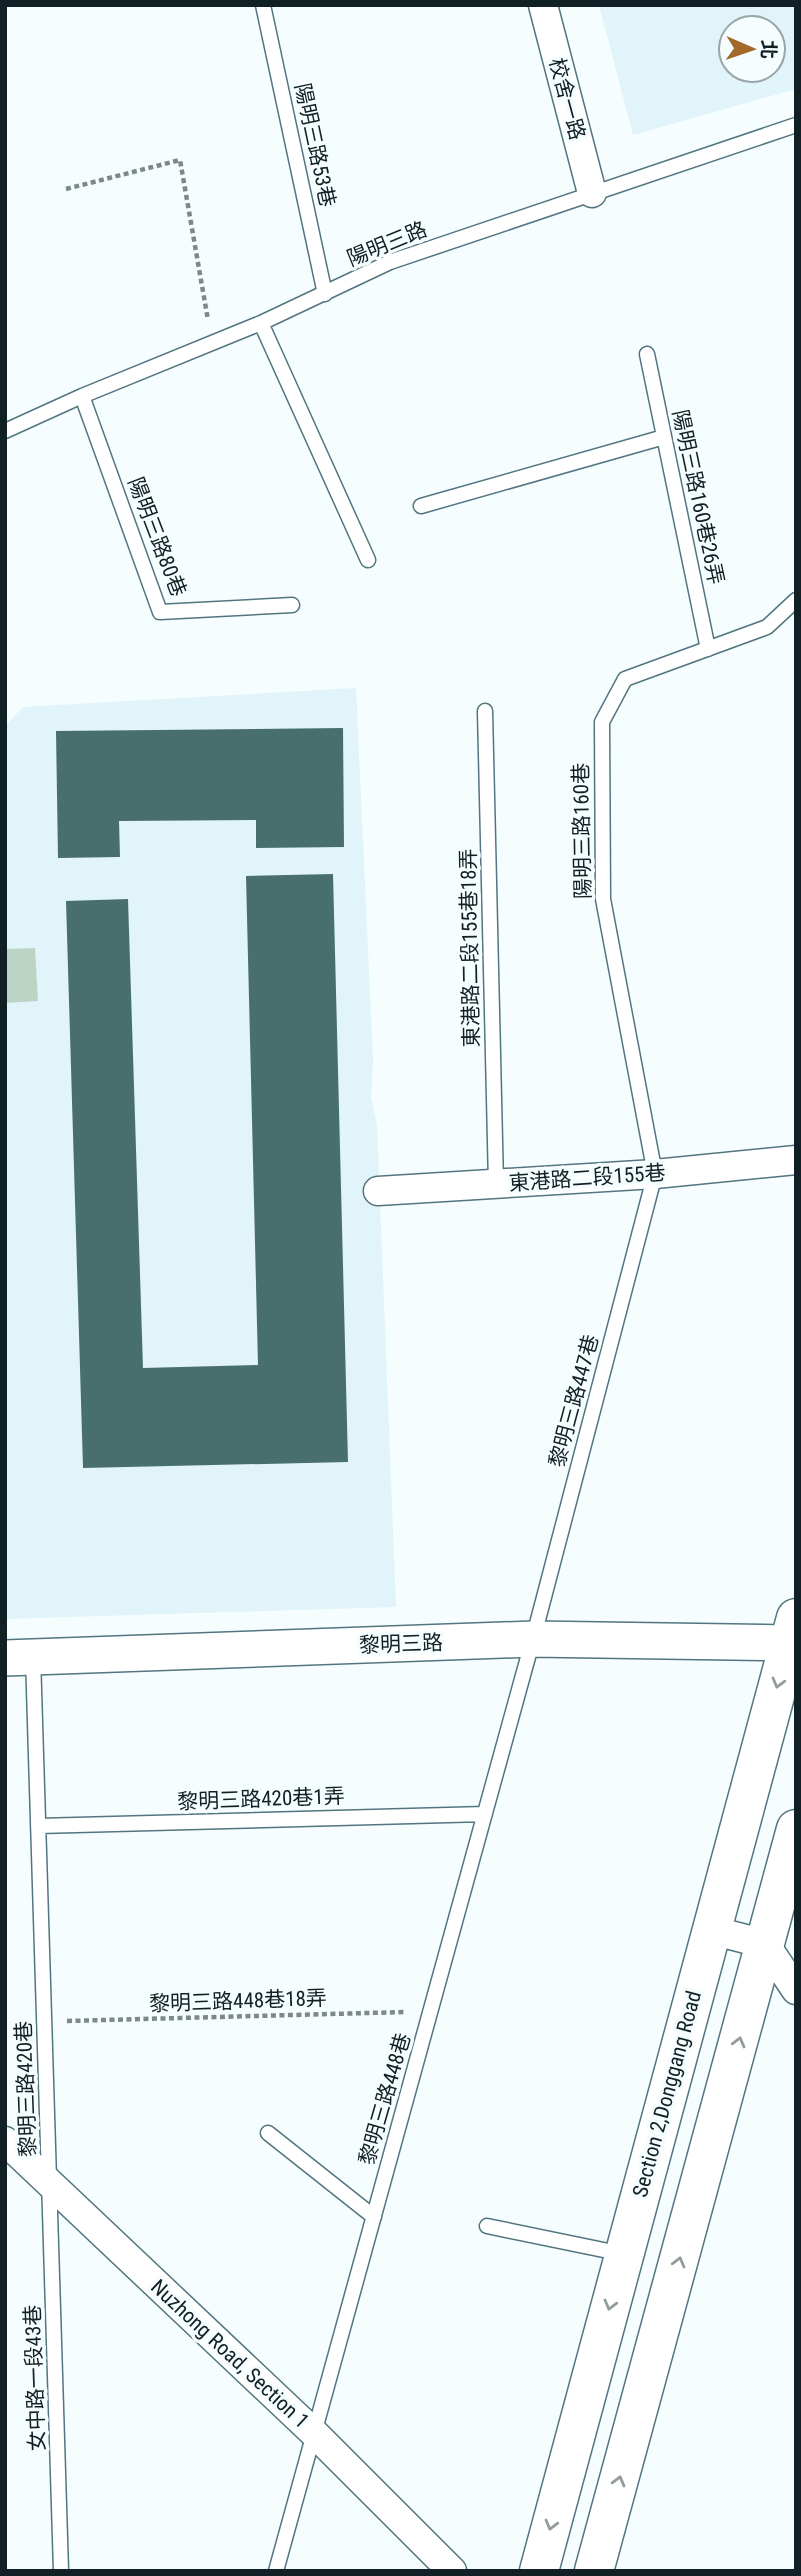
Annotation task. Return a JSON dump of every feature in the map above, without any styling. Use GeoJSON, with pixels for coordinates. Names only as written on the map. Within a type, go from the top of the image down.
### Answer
{"type":"FeatureCollection","features":[{"type":"Feature","properties":{"kind":"main road","name":"Section 2,Donggang Road"},"geometry":{"type":"LineString","coordinates":[[539,2571],[711,1930],[794,1635]]}},
{"type":"Feature","properties":{"kind":"main road"},"geometry":{"type":"LineString","coordinates":[[594,2571],[796,1829]]}},
{"type":"Feature","properties":{"kind":"street","name":"校舍一路"},"geometry":{"type":"LineString","coordinates":[[543,5],[592,192]]}},
{"type":"Feature","properties":{"kind":"street","name":"東港路二段155巷"},"geometry":{"type":"LineString","coordinates":[[379,1191],[656,1174],[796,1160]]}},
{"type":"Feature","properties":{"kind":"street","name":"黎明三路"},"geometry":{"type":"LineString","coordinates":[[19,1658],[533,1639],[794,1635]]}},
{"type":"Feature","properties":{"kind":"street"},"geometry":{"type":"LineString","coordinates":[[711,1930],[765,1944],[796,1990]]}},
{"type":"Feature","properties":{"kind":"street","name":"Nuzhong Road, Section 1"},"geometry":{"type":"LineString","coordinates":[[5,2141],[313,2432],[452,2571]]}},
{"type":"Feature","properties":{"kind":"lane","name":"陽明三路53巷"},"geometry":{"type":"LineString","coordinates":[[263,5],[325,294]]}},
{"type":"Feature","properties":{"kind":"lane","name":"陽明三路"},"geometry":{"type":"LineString","coordinates":[[5,431],[82,396],[261,323],[390,262],[796,125]]}},
{"type":"Feature","properties":{"kind":"lane"},"geometry":{"type":"LineString","coordinates":[[261,323],[368,560]]}},
{"type":"Feature","properties":{"kind":"lane","name":"陽明三路160巷26弄"},"geometry":{"type":"LineString","coordinates":[[647,354],[708,649]]}},
{"type":"Feature","properties":{"kind":"lane","name":"陽明三路80巷"},"geometry":{"type":"LineString","coordinates":[[82,396],[160,612],[292,605]]}},
{"type":"Feature","properties":{"kind":"lane"},"geometry":{"type":"LineString","coordinates":[[421,506],[664,438]]}},
{"type":"Feature","properties":{"kind":"lane","name":"陽明三路160巷"},"geometry":{"type":"LineString","coordinates":[[656,1174],[603,899],[602,722],[625,678],[767,627],[796,600]]}},
{"type":"Feature","properties":{"kind":"lane","name":"東港路二段155巷18弄"},"geometry":{"type":"LineString","coordinates":[[485,711],[496,1184]]}},
{"type":"Feature","properties":{"kind":"lane","name":"黎明三路447巷"},"geometry":{"type":"LineString","coordinates":[[533,1639],[656,1174]]}},
{"type":"Feature","properties":{"kind":"lane","name":"黎明三路448巷"},"geometry":{"type":"LineString","coordinates":[[276,2571],[533,1639]]}},
{"type":"Feature","properties":{"kind":"lane","name":"黎明三路420巷"},"geometry":{"type":"LineString","coordinates":[[19,1658],[38,1826],[50,2184]]}},
{"type":"Feature","properties":{"kind":"lane","name":"黎明三路420巷1弄"},"geometry":{"type":"LineString","coordinates":[[38,1826],[485,1814]]}},
{"type":"Feature","properties":{"kind":"lane"},"geometry":{"type":"LineString","coordinates":[[268,2133],[374,2217]]}},
{"type":"Feature","properties":{"kind":"lane","name":"女中路一段43巷"},"geometry":{"type":"LineString","coordinates":[[50,2184],[61,2571]]}},
{"type":"Feature","properties":{"kind":"lane"},"geometry":{"type":"LineString","coordinates":[[487,2226],[624,2254]]}},
{"type":"Feature","properties":{"kind":"path"},"geometry":{"type":"LineString","coordinates":[[66,189],[180,160],[212,343]]}},
{"type":"Feature","properties":{"kind":"path","name":"黎明三路448巷18弄"},"geometry":{"type":"LineString","coordinates":[[46,2022],[432,2011]]}},
{"type":"Feature","properties":{"kind":"shaded area"},"geometry":{"type":"Polygon","coordinates":[[[599,5],[796,5],[796,89],[633,135],[599,5]]]}},
{"type":"Feature","properties":{"kind":"shaded area"},"geometry":{"type":"Polygon","coordinates":[[[356,688],[373,1059],[371,1098],[377,1125],[396,1607],[5,1619],[5,726],[23,707],[356,688]]]}},
{"type":"Feature","properties":{"kind":"green space"},"geometry":{"type":"Polygon","coordinates":[[[35,948],[38,1001],[5,1003],[5,949],[35,948]]]}},
{"type":"Feature","properties":{"kind":"building"},"geometry":{"type":"Polygon","coordinates":[[[343,728],[344,847],[256,848],[256,820],[119,821],[120,857],[58,858],[56,731],[343,728]]]}},
{"type":"Feature","properties":{"kind":"building"},"geometry":{"type":"Polygon","coordinates":[[[333,874],[348,1462],[83,1468],[66,901],[128,899],[143,1368],[258,1365],[246,876],[333,874]]]}}]}
